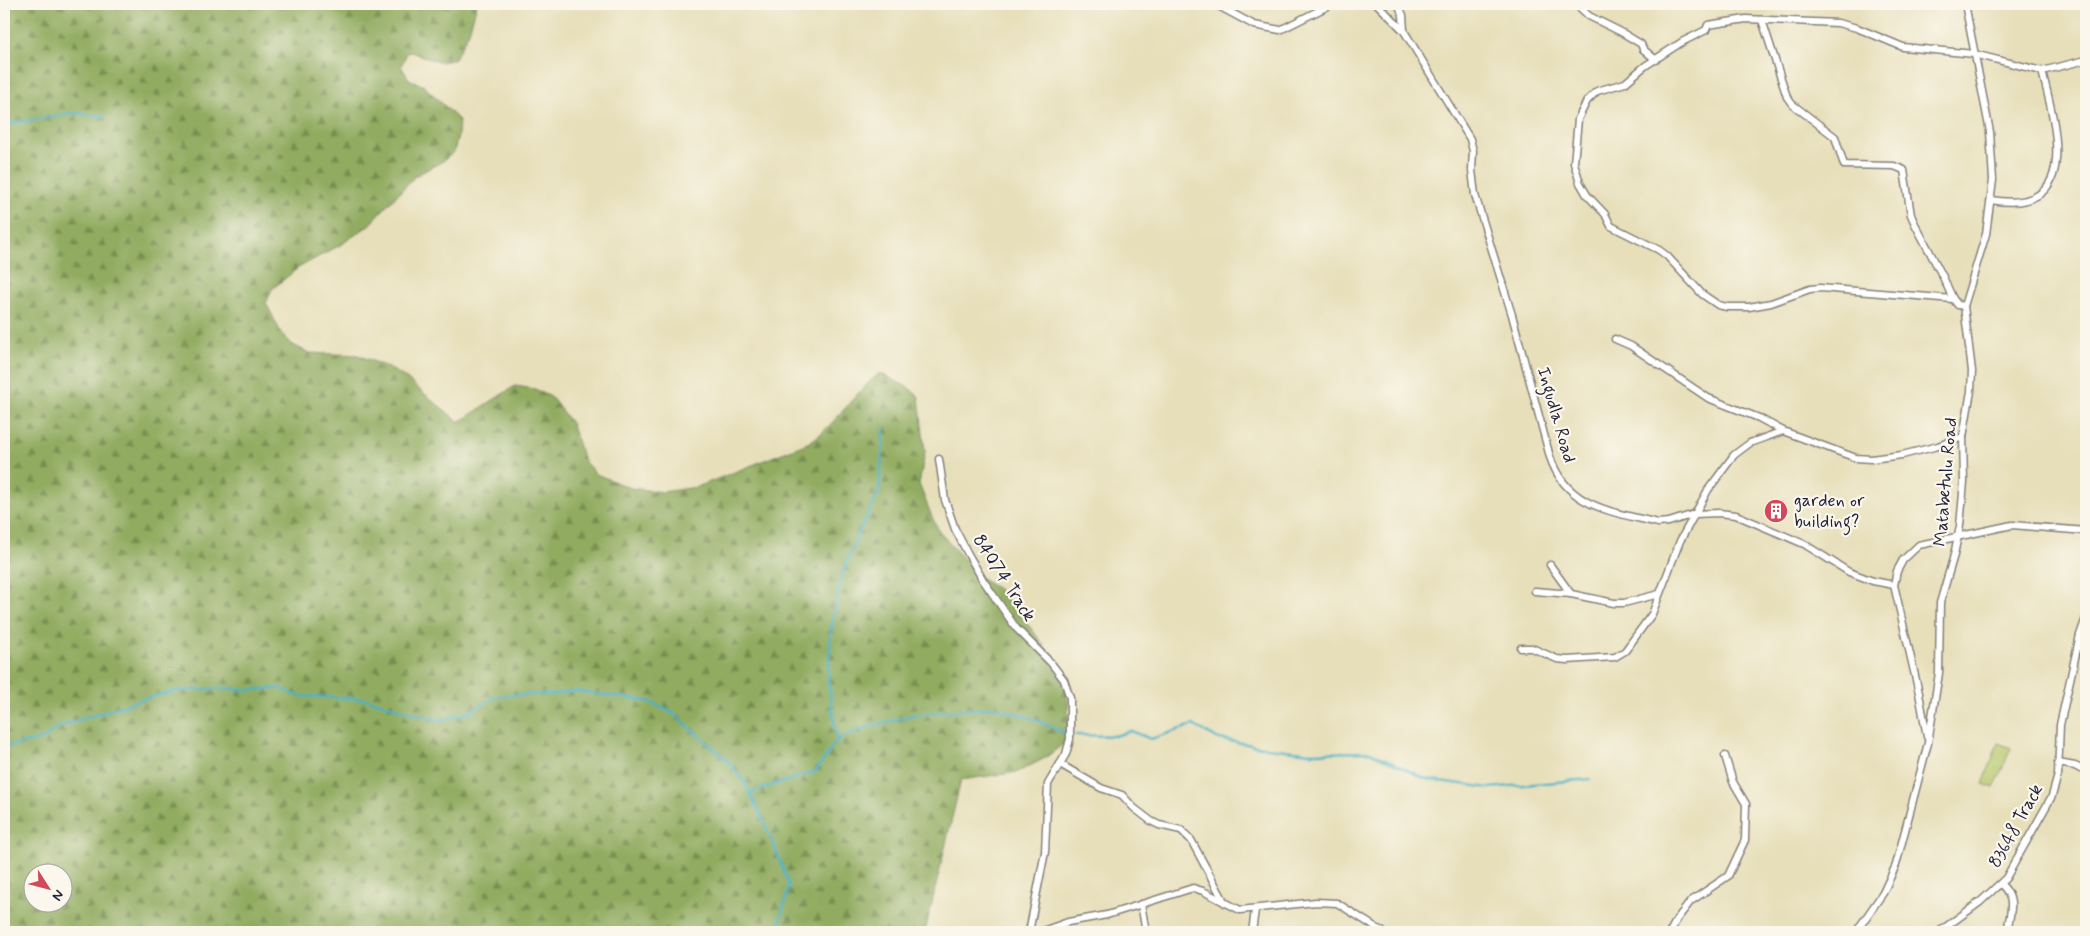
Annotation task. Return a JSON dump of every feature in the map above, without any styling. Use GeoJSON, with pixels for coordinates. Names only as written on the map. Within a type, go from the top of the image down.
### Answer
{"type":"FeatureCollection","features":[{"type":"Feature","properties":{"kind":"street"},"geometry":{"type":"LineString","coordinates":[[1215,4],[1254,25],[1280,30],[1332,4]]}},
{"type":"Feature","properties":{"kind":"street","name":"Ingudla Road"},"geometry":{"type":"LineString","coordinates":[[1377,4],[1404,31],[1470,139],[1473,151],[1472,170],[1475,195],[1512,316],[1550,457],[1557,475],[1571,493],[1582,500],[1608,509],[1658,522],[1669,522],[1694,514],[1719,513],[1744,518],[1804,544],[1849,572],[1873,581],[1894,584]]}},
{"type":"Feature","properties":{"kind":"street"},"geometry":{"type":"LineString","coordinates":[[1398,4],[1403,15],[1404,31]]}},
{"type":"Feature","properties":{"kind":"street"},"geometry":{"type":"LineString","coordinates":[[1576,4],[1589,16],[1622,32],[1641,44],[1643,49],[1656,60]]}},
{"type":"Feature","properties":{"kind":"street","name":"Matabetulu Road"},"geometry":{"type":"LineString","coordinates":[[1856,932],[1883,893],[1896,865],[1928,743],[1939,673],[1940,603],[1959,538],[1964,482],[1963,437],[1971,391],[1972,371],[1964,306],[1982,247],[1993,180],[1990,132],[1965,4]]}},
{"type":"Feature","properties":{"kind":"street"},"geometry":{"type":"LineString","coordinates":[[1953,299],[1820,288],[1810,289],[1771,303],[1749,307],[1723,306],[1702,294],[1667,256],[1659,250],[1611,226],[1605,214],[1587,196],[1577,176],[1574,162],[1578,119],[1587,101],[1597,91],[1625,82],[1682,42],[1706,30],[1708,25],[1738,20],[1838,23],[1858,28],[1903,47],[1974,54],[2042,71],[2086,60]]}},
{"type":"Feature","properties":{"kind":"street"},"geometry":{"type":"LineString","coordinates":[[1762,20],[1787,98],[1796,108],[1835,138],[1844,165],[1894,166],[1904,170],[1915,224],[1953,299],[1958,305],[1964,306]]}},
{"type":"Feature","properties":{"kind":"street"},"geometry":{"type":"LineString","coordinates":[[1991,200],[1999,202],[2034,198],[2041,194],[2054,173],[2056,138],[2042,71]]}},
{"type":"Feature","properties":{"kind":"street"},"geometry":{"type":"LineString","coordinates":[[1615,339],[1631,346],[1708,398],[1760,418],[1783,431],[1856,458],[1871,459],[1902,456],[1963,437]]}},
{"type":"Feature","properties":{"kind":"street"},"geometry":{"type":"LineString","coordinates":[[1520,648],[1532,648],[1557,659],[1567,660],[1615,657],[1625,651],[1642,625],[1652,614],[1672,558],[1708,490],[1734,455],[1750,443],[1783,431]]}},
{"type":"Feature","properties":{"kind":"street","name":"84074 Track"},"geometry":{"type":"LineString","coordinates":[[939,459],[945,500],[955,529],[968,554],[983,580],[1016,628],[1051,663],[1064,680],[1070,698],[1070,739],[1066,754],[1048,784],[1045,852],[1029,932]]}},
{"type":"Feature","properties":{"kind":"street"},"geometry":{"type":"LineString","coordinates":[[1928,743],[1919,693],[1894,584],[1902,560],[1919,545],[1959,538],[1978,531],[2012,525],[2086,531]]}},
{"type":"Feature","properties":{"kind":"street"},"geometry":{"type":"LineString","coordinates":[[1550,565],[1571,594]]}},
{"type":"Feature","properties":{"kind":"street"},"geometry":{"type":"LineString","coordinates":[[1536,591],[1571,594],[1619,604],[1659,594]]}},
{"type":"Feature","properties":{"kind":"street","name":"83648 Track"},"geometry":{"type":"LineString","coordinates":[[1939,932],[2001,884],[2014,866],[2052,796],[2058,775],[2060,725],[2080,635],[2086,618]]}},
{"type":"Feature","properties":{"kind":"street"},"geometry":{"type":"LineString","coordinates":[[1670,932],[1691,901],[1728,876],[1745,840],[1746,804],[1733,782],[1725,756]]}},
{"type":"Feature","properties":{"kind":"street"},"geometry":{"type":"LineString","coordinates":[[2058,763],[2075,766],[2086,772]]}},
{"type":"Feature","properties":{"kind":"street"},"geometry":{"type":"LineString","coordinates":[[1060,764],[1100,788],[1122,795],[1134,808],[1156,824],[1174,828],[1185,833],[1191,840],[1226,904]]}},
{"type":"Feature","properties":{"kind":"street"},"geometry":{"type":"LineString","coordinates":[[2001,884],[2008,891],[2011,898],[2007,932]]}},
{"type":"Feature","properties":{"kind":"street"},"geometry":{"type":"LineString","coordinates":[[1040,932],[1068,922],[1107,915],[1193,888],[1203,891],[1240,910],[1255,910],[1328,901],[1346,907],[1383,932]]}},
{"type":"Feature","properties":{"kind":"street"},"geometry":{"type":"LineString","coordinates":[[1141,904],[1146,932]]}},
{"type":"Feature","properties":{"kind":"street"},"geometry":{"type":"LineString","coordinates":[[1252,932],[1255,910]]}},
{"type":"Feature","properties":{"kind":"green space"},"geometry":{"type":"Polygon","coordinates":[[[4,4],[477,4],[469,32],[454,60],[438,62],[408,51],[401,66],[409,79],[424,86],[459,120],[454,152],[443,161],[415,176],[368,226],[342,244],[298,268],[272,289],[266,303],[281,333],[293,345],[309,353],[358,355],[389,368],[404,377],[459,422],[515,386],[535,389],[551,397],[571,423],[584,461],[596,474],[630,488],[662,492],[697,487],[810,442],[829,426],[870,381],[880,373],[909,388],[919,397],[925,452],[919,484],[932,517],[939,531],[949,543],[983,580],[998,589],[1009,600],[1043,644],[1051,657],[1051,663],[1067,687],[1070,739],[1045,758],[1018,772],[961,780],[925,932],[4,932],[4,4]]]}},
{"type":"Feature","properties":{"kind":"green space"},"geometry":{"type":"Polygon","coordinates":[[[1998,743],[2011,748],[1994,788],[1983,784],[1998,743]]]}},
{"type":"Feature","properties":{"kind":"waterway"},"geometry":{"type":"LineString","coordinates":[[4,17],[12,4]]}},
{"type":"Feature","properties":{"kind":"waterway"},"geometry":{"type":"LineString","coordinates":[[4,125],[73,113],[104,116]]}},
{"type":"Feature","properties":{"kind":"waterway"},"geometry":{"type":"LineString","coordinates":[[837,740],[828,679],[831,630],[840,580],[857,536],[879,492],[884,429]]}},
{"type":"Feature","properties":{"kind":"waterway"},"geometry":{"type":"LineString","coordinates":[[4,747],[43,739],[58,727],[140,700],[176,691],[226,688],[244,690],[281,688],[292,694],[304,696],[367,699],[442,720],[470,712],[493,698],[505,695],[556,694],[576,691],[648,701],[673,713],[728,761],[745,783],[764,822],[789,886],[777,932]]}},
{"type":"Feature","properties":{"kind":"waterway"},"geometry":{"type":"LineString","coordinates":[[749,793],[816,771],[837,740],[864,728],[917,714],[994,707],[1028,717],[1068,734]]}},
{"type":"Feature","properties":{"kind":"waterway"},"geometry":{"type":"LineString","coordinates":[[1076,735],[1115,736],[1131,731],[1151,739],[1193,725],[1219,739],[1268,748],[1311,753],[1370,752],[1426,779],[1489,788],[1590,779]]}},
{"type":"Feature","properties":{"kind":"place","name":"garden or building?"},"geometry":{"type":"Point","coordinates":[1776,511]}}]}
